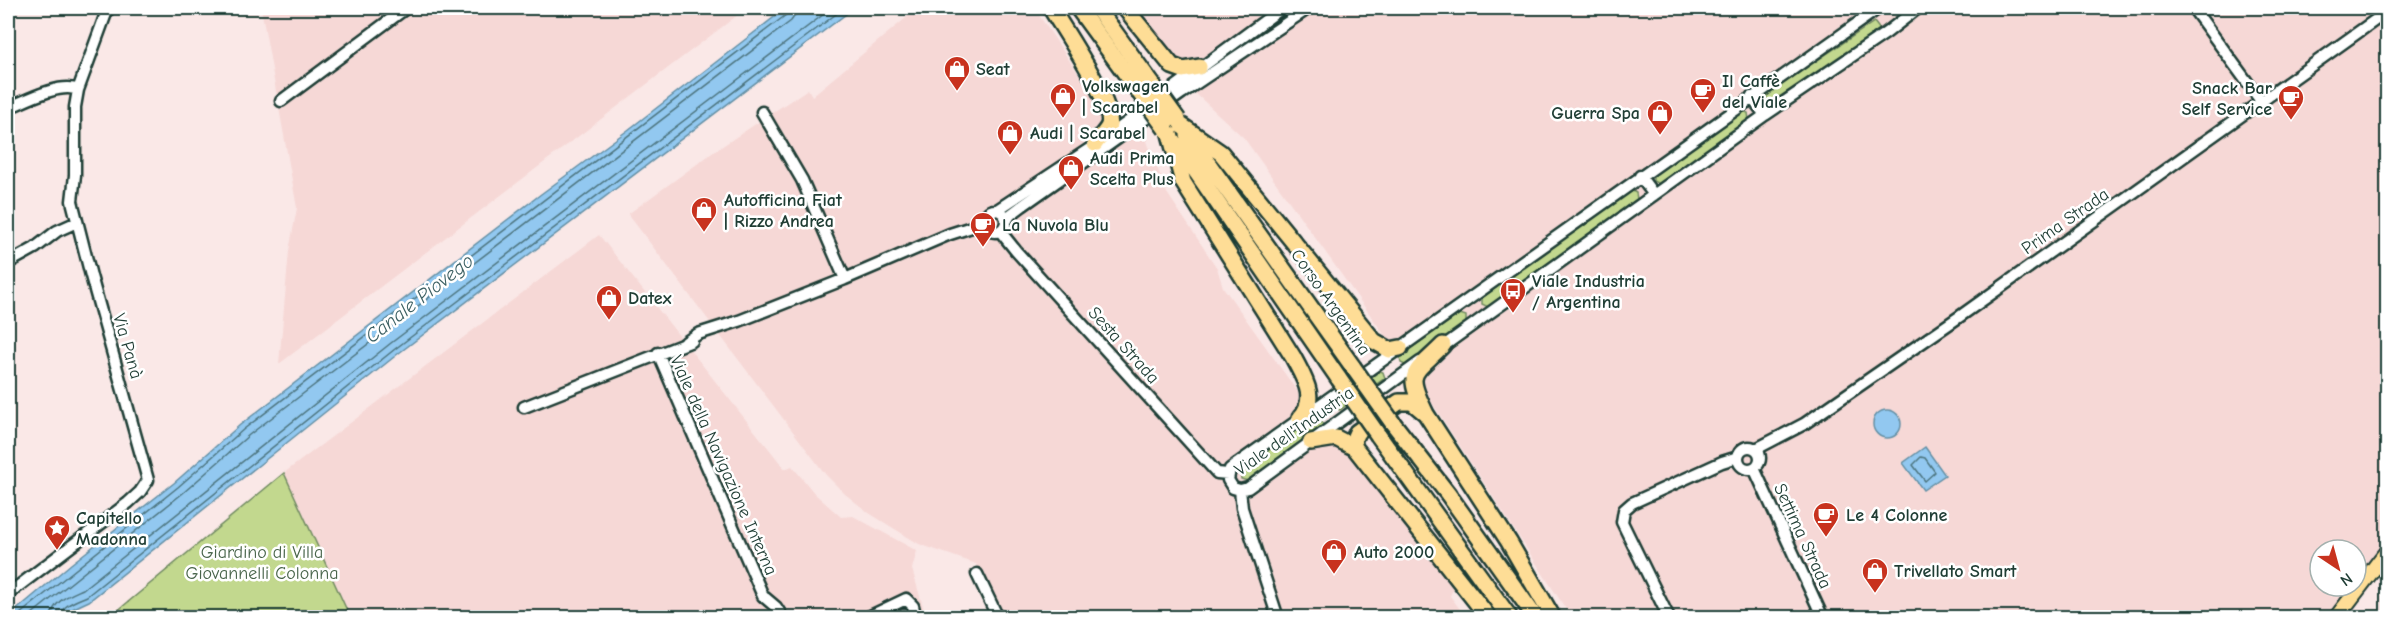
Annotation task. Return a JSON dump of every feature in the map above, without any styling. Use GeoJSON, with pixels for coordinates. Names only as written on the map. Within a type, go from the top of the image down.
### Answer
{"type":"FeatureCollection","features":[{"type":"Feature","properties":{"kind":"highway"},"geometry":{"type":"LineString","coordinates":[[1051,8],[1109,110],[1109,125],[1095,144]]}},
{"type":"Feature","properties":{"kind":"highway","name":"Corso Argentina"},"geometry":{"type":"LineString","coordinates":[[1078,8],[1146,88]]}},
{"type":"Feature","properties":{"kind":"highway","name":"Corso Argentina"},"geometry":{"type":"LineString","coordinates":[[1097,8],[1146,88],[1174,127],[1392,422],[1461,511],[1536,618]]}},
{"type":"Feature","properties":{"kind":"highway"},"geometry":{"type":"LineString","coordinates":[[1125,8],[1172,66],[1183,70],[1199,67]]}},
{"type":"Feature","properties":{"kind":"highway"},"geometry":{"type":"LineString","coordinates":[[1174,127],[1221,153],[1374,341],[1389,350],[1400,348]]}},
{"type":"Feature","properties":{"kind":"highway"},"geometry":{"type":"LineString","coordinates":[[1174,127],[1183,182],[1293,357],[1309,387],[1310,404],[1300,418]]}},
{"type":"Feature","properties":{"kind":"highway","name":"Corso Argentina"},"geometry":{"type":"LineString","coordinates":[[1174,127],[1339,379],[1510,618]]}},
{"type":"Feature","properties":{"kind":"highway"},"geometry":{"type":"LineString","coordinates":[[1443,345],[1421,366],[1415,375],[1413,384],[1426,414],[1509,542],[1553,618]]}},
{"type":"Feature","properties":{"kind":"highway"},"geometry":{"type":"LineString","coordinates":[[1426,414],[1412,402],[1399,402],[1357,432],[1353,441],[1355,448],[1489,618]]}},
{"type":"Feature","properties":{"kind":"highway"},"geometry":{"type":"LineString","coordinates":[[1311,442],[1336,438],[1355,448]]}},
{"type":"Feature","properties":{"kind":"main road"},"geometry":{"type":"LineString","coordinates":[[2337,618],[2388,550]]}},
{"type":"Feature","properties":{"kind":"street","name":"Via Panà"},"geometry":{"type":"LineString","coordinates":[[8,594],[128,503],[140,492],[148,480],[72,201],[75,175],[75,107],[78,90],[108,8]]}},
{"type":"Feature","properties":{"kind":"street"},"geometry":{"type":"LineString","coordinates":[[281,101],[406,8]]}},
{"type":"Feature","properties":{"kind":"street","name":"Viale della Navigazione Interna"},"geometry":{"type":"LineString","coordinates":[[524,406],[686,342],[701,340],[720,333],[739,321],[984,222],[988,213],[997,210],[1113,133],[1199,67],[1282,8]]}},
{"type":"Feature","properties":{"kind":"street"},"geometry":{"type":"LineString","coordinates":[[984,222],[992,231],[1003,226],[1022,206],[1309,8]]}},
{"type":"Feature","properties":{"kind":"street","name":"Viale dell'Industria"},"geometry":{"type":"LineString","coordinates":[[1879,8],[1230,469],[1228,480],[1233,488],[1240,490],[1248,488],[1443,345],[1765,116],[1886,33],[1918,8]]}},
{"type":"Feature","properties":{"kind":"street"},"geometry":{"type":"LineString","coordinates":[[2193,8],[2261,101]]}},
{"type":"Feature","properties":{"kind":"street","name":"Prima Strada"},"geometry":{"type":"LineString","coordinates":[[1669,618],[1622,522],[1624,510],[1632,502],[1738,457],[1746,448],[1756,449],[1804,423],[2388,11]]}},
{"type":"Feature","properties":{"kind":"street"},"geometry":{"type":"LineString","coordinates":[[8,108],[57,89],[78,90]]}},
{"type":"Feature","properties":{"kind":"street"},"geometry":{"type":"LineString","coordinates":[[1751,97],[1765,116]]}},
{"type":"Feature","properties":{"kind":"street"},"geometry":{"type":"LineString","coordinates":[[762,112],[802,180],[846,279]]}},
{"type":"Feature","properties":{"kind":"street"},"geometry":{"type":"LineString","coordinates":[[1640,176],[1654,195]]}},
{"type":"Feature","properties":{"kind":"street"},"geometry":{"type":"LineString","coordinates":[[997,210],[1004,215],[1003,226]]}},
{"type":"Feature","properties":{"kind":"street"},"geometry":{"type":"LineString","coordinates":[[8,263],[35,248],[57,231],[77,222]]}},
{"type":"Feature","properties":{"kind":"street","name":"Sesta Strada"},"geometry":{"type":"LineString","coordinates":[[1003,226],[1016,251],[1217,473],[1228,474]]}},
{"type":"Feature","properties":{"kind":"street","name":"Viale della Navigazione Interna"},"geometry":{"type":"LineString","coordinates":[[658,353],[763,596],[776,607],[783,618]]}},
{"type":"Feature","properties":{"kind":"street"},"geometry":{"type":"LineString","coordinates":[[1738,457],[1743,467],[1754,468],[1760,459],[1756,449]]}},
{"type":"Feature","properties":{"kind":"street","name":"Settima Strada"},"geometry":{"type":"LineString","coordinates":[[1754,468],[1823,618]]}},
{"type":"Feature","properties":{"kind":"street"},"geometry":{"type":"LineString","coordinates":[[1240,490],[1242,508],[1278,618]]}},
{"type":"Feature","properties":{"kind":"street"},"geometry":{"type":"LineString","coordinates":[[977,574],[998,618]]}},
{"type":"Feature","properties":{"kind":"street"},"geometry":{"type":"LineString","coordinates":[[866,618],[906,598],[913,606],[916,618]]}},
{"type":"Feature","properties":{"kind":"shaded area"},"geometry":{"type":"Polygon","coordinates":[[[261,8],[747,8],[279,364],[289,251],[297,208],[261,8]]]}},
{"type":"Feature","properties":{"kind":"shaded area"},"geometry":{"type":"Polygon","coordinates":[[[918,8],[1034,8],[1094,97],[1125,137],[1141,126],[1167,193],[1217,268],[1223,287],[1300,395],[1341,446],[1352,455],[1455,585],[1450,596],[1466,617],[999,617],[976,564],[919,544],[869,513],[826,475],[628,214],[715,151],[808,89],[812,96],[918,8]]]}},
{"type":"Feature","properties":{"kind":"shaded area"},"geometry":{"type":"Polygon","coordinates":[[[1136,8],[2387,8],[2387,543],[2368,568],[2368,538],[2308,538],[2308,598],[2345,598],[2330,617],[1571,617],[1423,389],[1244,138],[1194,92],[1175,60],[1136,8]]]}},
{"type":"Feature","properties":{"kind":"shaded area"},"geometry":{"type":"Polygon","coordinates":[[[599,235],[785,469],[792,466],[815,494],[841,517],[853,516],[917,551],[912,569],[926,617],[350,617],[284,473],[599,235]]]}},
{"type":"Feature","properties":{"kind":"green space"},"geometry":{"type":"Polygon","coordinates":[[[1874,22],[1881,31],[1773,104],[1767,101],[1766,95],[1874,22]]]}},
{"type":"Feature","properties":{"kind":"green space"},"geometry":{"type":"Polygon","coordinates":[[[1743,111],[1748,113],[1749,120],[1659,184],[1653,181],[1653,175],[1743,111]]]}},
{"type":"Feature","properties":{"kind":"green space"},"geometry":{"type":"Polygon","coordinates":[[[1631,190],[1636,193],[1637,199],[1488,307],[1482,304],[1482,298],[1631,190]]]}},
{"type":"Feature","properties":{"kind":"green space"},"geometry":{"type":"Polygon","coordinates":[[[1460,314],[1466,316],[1466,323],[1407,366],[1401,363],[1400,356],[1460,314]]]}},
{"type":"Feature","properties":{"kind":"green space"},"geometry":{"type":"Polygon","coordinates":[[[1380,371],[1383,372],[1385,378],[1340,410],[1336,409],[1336,403],[1380,371]]]}},
{"type":"Feature","properties":{"kind":"green space"},"geometry":{"type":"Polygon","coordinates":[[[1318,418],[1323,424],[1321,429],[1248,481],[1241,479],[1241,470],[1313,419],[1318,418]]]}},
{"type":"Feature","properties":{"kind":"green space","name":"Giardino di Villa Giovannelli Colonna"},"geometry":{"type":"Polygon","coordinates":[[[284,473],[350,617],[110,617],[284,473]]]}},
{"type":"Feature","properties":{"kind":"water","name":"Canale Piovego"},"geometry":{"type":"Polygon","coordinates":[[[786,8],[854,8],[399,353],[89,601],[62,617],[8,617],[174,483],[240,425],[786,8]]]}},
{"type":"Feature","properties":{"kind":"water"},"geometry":{"type":"Polygon","coordinates":[[[1887,410],[1897,414],[1901,424],[1897,434],[1887,438],[1877,434],[1873,424],[1877,414],[1887,410]]]}},
{"type":"Feature","properties":{"kind":"water"},"geometry":{"type":"Polygon","coordinates":[[[1925,447],[1945,475],[1923,490],[1903,463],[1925,447]]]}},
{"type":"Feature","properties":{"kind":"place","name":"Seat"},"geometry":{"type":"Point","coordinates":[957,92]}},
{"type":"Feature","properties":{"kind":"place","name":"Il Caffè del Viale"},"geometry":{"type":"Point","coordinates":[1703,114]}},
{"type":"Feature","properties":{"kind":"place","name":"Volkswagen | Scarabel"},"geometry":{"type":"Point","coordinates":[1063,119]}},
{"type":"Feature","properties":{"kind":"place","name":"Snack Bar Self Service"},"geometry":{"type":"Point","coordinates":[2291,121]}},
{"type":"Feature","properties":{"kind":"place","name":"Guerra Spa"},"geometry":{"type":"Point","coordinates":[1660,136]}},
{"type":"Feature","properties":{"kind":"place","name":"Audi | Scarabel"},"geometry":{"type":"Point","coordinates":[1010,156]}},
{"type":"Feature","properties":{"kind":"place","name":"Audi Prima Scelta Plus"},"geometry":{"type":"Point","coordinates":[1071,191]}},
{"type":"Feature","properties":{"kind":"place","name":"Autofficina Fiat | Rizzo Andrea"},"geometry":{"type":"Point","coordinates":[704,233]}},
{"type":"Feature","properties":{"kind":"place","name":"La Nuvola Blu"},"geometry":{"type":"Point","coordinates":[983,248]}},
{"type":"Feature","properties":{"kind":"place","name":"Viale Industria / Argentina"},"geometry":{"type":"Point","coordinates":[1513,314]}},
{"type":"Feature","properties":{"kind":"place","name":"Datex"},"geometry":{"type":"Point","coordinates":[609,321]}},
{"type":"Feature","properties":{"kind":"place","name":"Le 4 Colonne"},"geometry":{"type":"Point","coordinates":[1826,538]}},
{"type":"Feature","properties":{"kind":"place","name":"Capitello Madonna"},"geometry":{"type":"Point","coordinates":[57,551]}},
{"type":"Feature","properties":{"kind":"place","name":"Auto 2000"},"geometry":{"type":"Point","coordinates":[1334,575]}},
{"type":"Feature","properties":{"kind":"place","name":"Trivellato Smart"},"geometry":{"type":"Point","coordinates":[1875,594]}}]}
